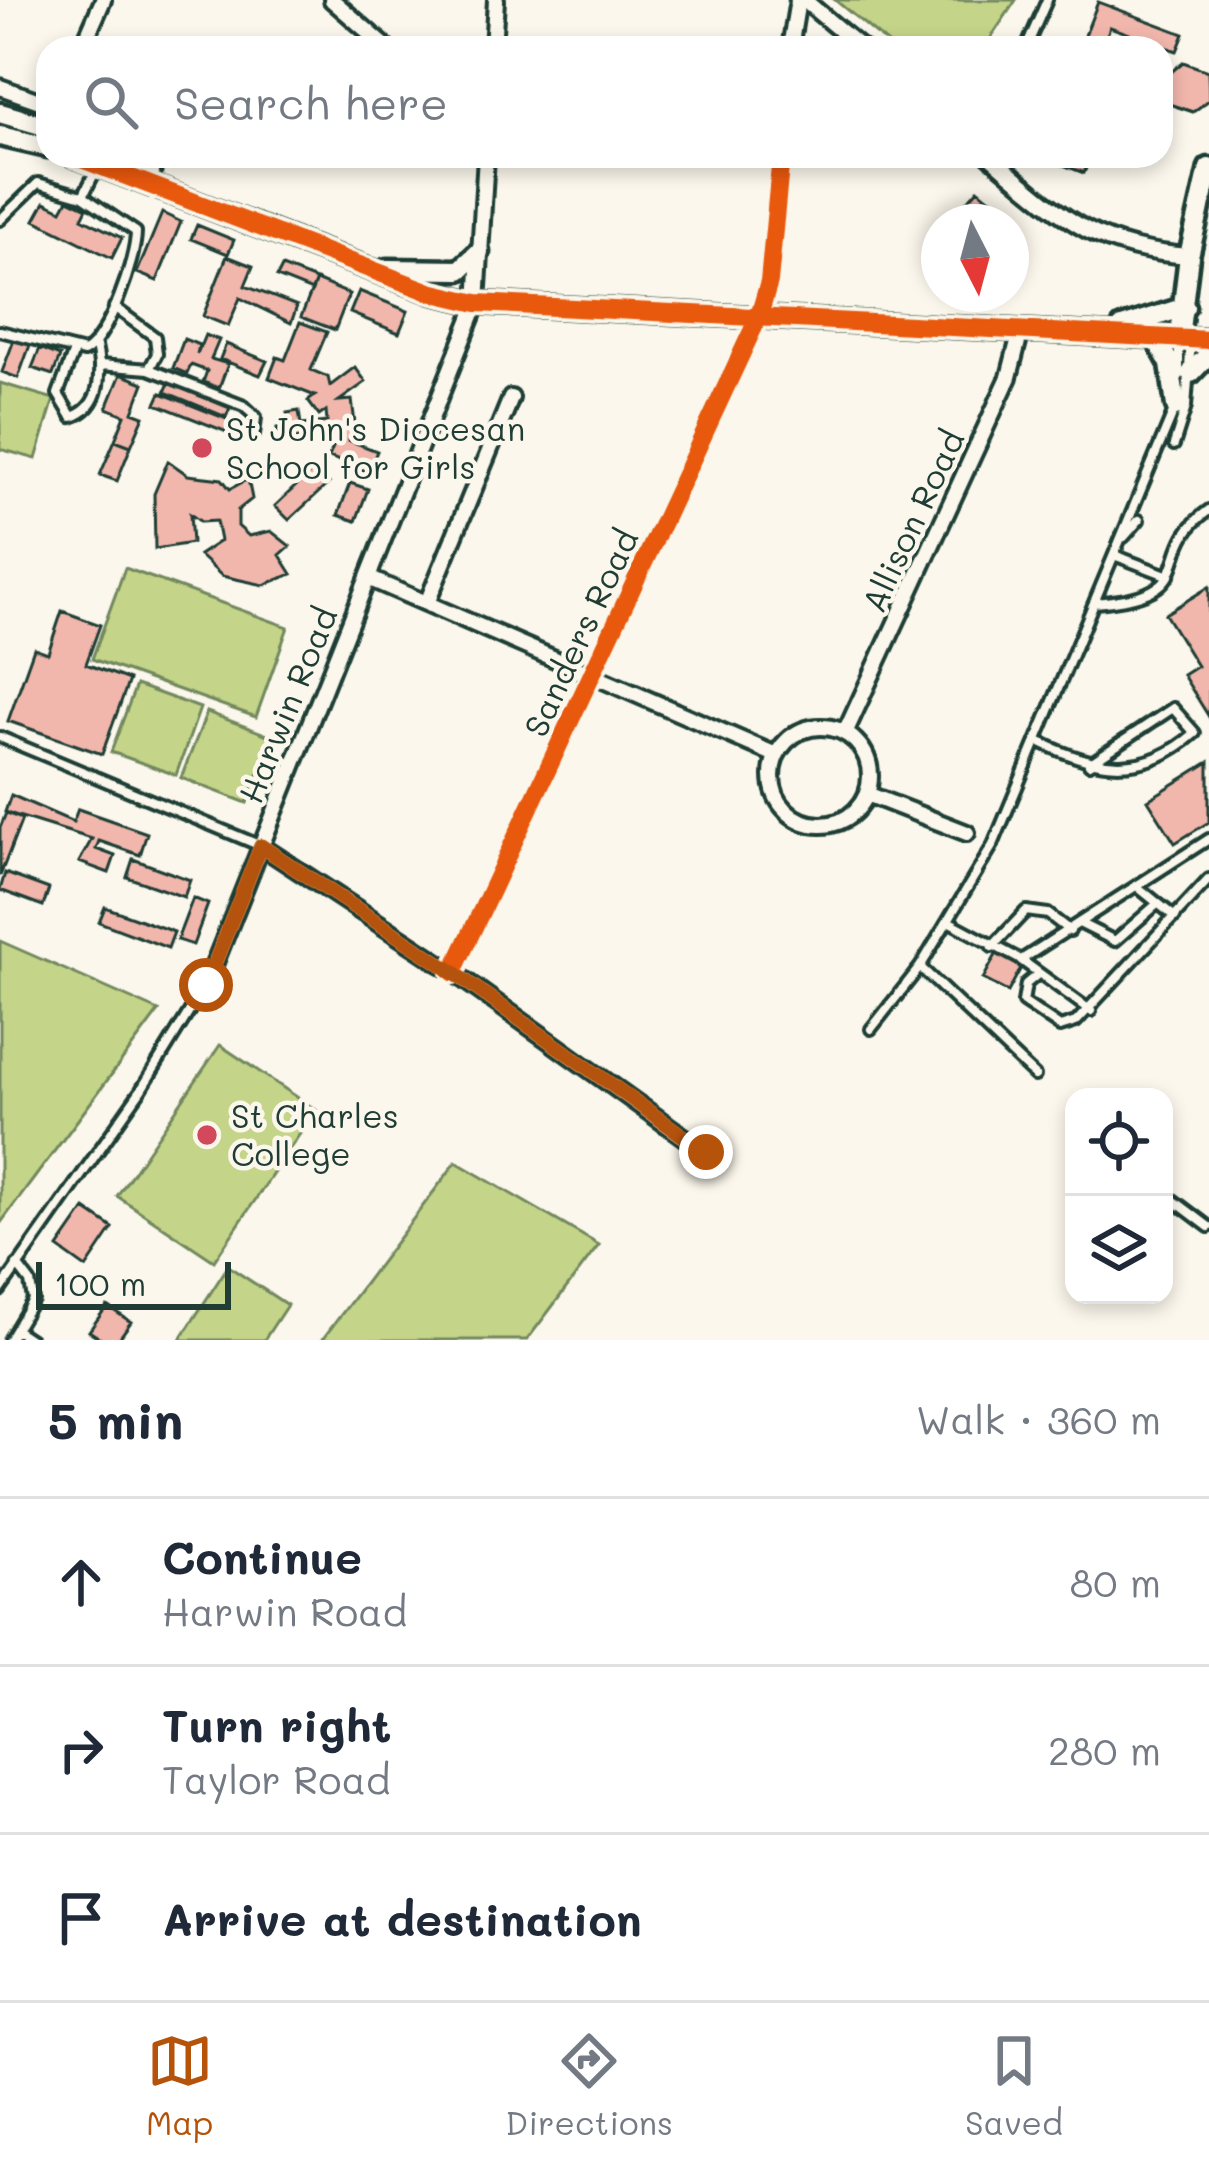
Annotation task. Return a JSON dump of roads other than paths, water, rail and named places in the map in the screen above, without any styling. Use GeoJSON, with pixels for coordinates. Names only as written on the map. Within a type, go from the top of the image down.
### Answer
{"type":"FeatureCollection","features":[{"type":"Feature","properties":{"kind":"street"},"geometry":{"type":"LineString","coordinates":[[87,36],[103,0]]}},
{"type":"Feature","properties":{"kind":"street"},"geometry":{"type":"LineString","coordinates":[[332,0],[373,36]]}},
{"type":"Feature","properties":{"kind":"street"},"geometry":{"type":"LineString","coordinates":[[494,36],[496,0]]}},
{"type":"Feature","properties":{"kind":"street"},"geometry":{"type":"LineString","coordinates":[[793,36],[801,0],[846,36]]}},
{"type":"Feature","properties":{"kind":"street"},"geometry":{"type":"LineString","coordinates":[[0,87],[36,100]]}},
{"type":"Feature","properties":{"kind":"street"},"geometry":{"type":"LineString","coordinates":[[0,113],[36,132]]}},
{"type":"Feature","properties":{"kind":"street"},"geometry":{"type":"LineString","coordinates":[[0,136],[36,138]]}},
{"type":"Feature","properties":{"kind":"street"},"geometry":{"type":"LineString","coordinates":[[121,168],[364,267],[477,303],[1155,337],[1192,326]]}},
{"type":"Feature","properties":{"kind":"street"},"geometry":{"type":"LineString","coordinates":[[140,168],[296,239]]}},
{"type":"Feature","properties":{"kind":"street","name":"Harwin Road"},"geometry":{"type":"LineString","coordinates":[[206,985],[477,303],[485,168]]}},
{"type":"Feature","properties":{"kind":"street","name":"Sanders Road"},"geometry":{"type":"LineString","coordinates":[[453,972],[596,674],[759,316],[770,282],[780,168]]}},
{"type":"Feature","properties":{"kind":"street"},"geometry":{"type":"LineString","coordinates":[[1004,168],[1051,208],[1112,245],[1189,256]]}},
{"type":"Feature","properties":{"kind":"street"},"geometry":{"type":"LineString","coordinates":[[1192,326],[1189,256],[1209,168]]}},
{"type":"Feature","properties":{"kind":"street"},"geometry":{"type":"LineString","coordinates":[[144,169],[156,178],[156,186]]}},
{"type":"Feature","properties":{"kind":"street"},"geometry":{"type":"LineString","coordinates":[[364,267],[460,270],[479,252]]}},
{"type":"Feature","properties":{"kind":"street"},"geometry":{"type":"LineString","coordinates":[[1082,332],[1144,323],[1192,326]]}},
{"type":"Feature","properties":{"kind":"street","name":"Allison Road"},"geometry":{"type":"LineString","coordinates":[[845,733],[1009,377],[1021,330]]}},
{"type":"Feature","properties":{"kind":"street"},"geometry":{"type":"LineString","coordinates":[[1155,337],[1170,364],[1176,406]]}},
{"type":"Feature","properties":{"kind":"street"},"geometry":{"type":"LineString","coordinates":[[1191,373],[1209,354]]}},
{"type":"Feature","properties":{"kind":"street"},"geometry":{"type":"LineString","coordinates":[[428,603],[511,398]]}},
{"type":"Feature","properties":{"kind":"street"},"geometry":{"type":"LineString","coordinates":[[368,578],[776,755]]}},
{"type":"Feature","properties":{"kind":"street"},"geometry":{"type":"LineString","coordinates":[[805,729],[845,733],[862,749],[870,770],[867,794],[847,818],[817,826],[801,822],[778,801],[772,787],[776,755],[805,729]]}},
{"type":"Feature","properties":{"kind":"street"},"geometry":{"type":"LineString","coordinates":[[867,794],[967,833]]}},
{"type":"Feature","properties":{"kind":"street"},"geometry":{"type":"LineString","coordinates":[[261,846],[453,972],[706,1152]]}},
{"type":"Feature","properties":{"kind":"lane"},"geometry":{"type":"LineString","coordinates":[[1031,36],[1047,0]]}},
{"type":"Feature","properties":{"kind":"lane"},"geometry":{"type":"LineString","coordinates":[[83,196],[101,168]]}},
{"type":"Feature","properties":{"kind":"lane"},"geometry":{"type":"LineString","coordinates":[[0,220],[38,183],[83,196],[135,228],[133,253],[96,344],[98,388],[88,408],[72,417],[58,394],[74,351]]}},
{"type":"Feature","properties":{"kind":"lane"},"geometry":{"type":"LineString","coordinates":[[114,307],[155,337],[157,354],[149,369]]}},
{"type":"Feature","properties":{"kind":"lane"},"geometry":{"type":"LineString","coordinates":[[1174,445],[1191,373],[1192,326]]}},
{"type":"Feature","properties":{"kind":"lane"},"geometry":{"type":"LineString","coordinates":[[871,1029],[920,968],[993,845],[1040,742],[1176,406],[1192,326]]}},
{"type":"Feature","properties":{"kind":"lane"},"geometry":{"type":"LineString","coordinates":[[0,331],[74,351],[96,344]]}},
{"type":"Feature","properties":{"kind":"lane"},"geometry":{"type":"LineString","coordinates":[[100,364],[149,369],[244,406],[256,418],[254,435]]}},
{"type":"Feature","properties":{"kind":"lane"},"geometry":{"type":"LineString","coordinates":[[1094,604],[1142,599],[1169,576],[1193,524],[1209,510]]}},
{"type":"Feature","properties":{"kind":"lane"},"geometry":{"type":"LineString","coordinates":[[1119,543],[1138,520]]}},
{"type":"Feature","properties":{"kind":"lane"},"geometry":{"type":"LineString","coordinates":[[1114,555],[1169,576]]}},
{"type":"Feature","properties":{"kind":"lane"},"geometry":{"type":"LineString","coordinates":[[1040,742],[1089,764],[1140,765],[1195,733],[1173,708],[1089,764]]}},
{"type":"Feature","properties":{"kind":"lane"},"geometry":{"type":"LineString","coordinates":[[0,737],[261,846]]}},
{"type":"Feature","properties":{"kind":"lane"},"geometry":{"type":"LineString","coordinates":[[1021,961],[1206,846]]}},
{"type":"Feature","properties":{"kind":"lane"},"geometry":{"type":"LineString","coordinates":[[1038,974],[1026,984],[1024,1002],[1053,1024],[1066,1027],[1091,1011],[1209,880]]}},
{"type":"Feature","properties":{"kind":"lane"},"geometry":{"type":"LineString","coordinates":[[1139,888],[1175,917]]}},
{"type":"Feature","properties":{"kind":"lane"},"geometry":{"type":"LineString","coordinates":[[1081,924],[1115,941],[1156,905]]}},
{"type":"Feature","properties":{"kind":"lane"},"geometry":{"type":"LineString","coordinates":[[992,947],[1026,911],[1048,914],[1070,931]]}},
{"type":"Feature","properties":{"kind":"lane"},"geometry":{"type":"LineString","coordinates":[[948,922],[1021,961],[1091,1011]]}},
{"type":"Feature","properties":{"kind":"lane"},"geometry":{"type":"LineString","coordinates":[[920,968],[1035,1076]]}},
{"type":"Feature","properties":{"kind":"lane","name":"Harwin Road"},"geometry":{"type":"LineString","coordinates":[[0,1291],[141,1090],[206,985]]}},
{"type":"Feature","properties":{"kind":"lane"},"geometry":{"type":"LineString","coordinates":[[1168,1196],[1209,1227]]}},
{"type":"Feature","properties":{"kind":"lane"},"geometry":{"type":"LineString","coordinates":[[9,1340],[33,1300],[29,1282],[17,1265]]}},
{"type":"Feature","properties":{"kind":"lane"},"geometry":{"type":"LineString","coordinates":[[16,1330],[31,1340]]}},
{"type":"Feature","properties":{"kind":"place","name":"St John's Diocesan School for Girls"},"geometry":{"type":"Point","coordinates":[202,448]}},
{"type":"Feature","properties":{"kind":"place","name":"St Charles College"},"geometry":{"type":"Point","coordinates":[207,1135]}}]}
